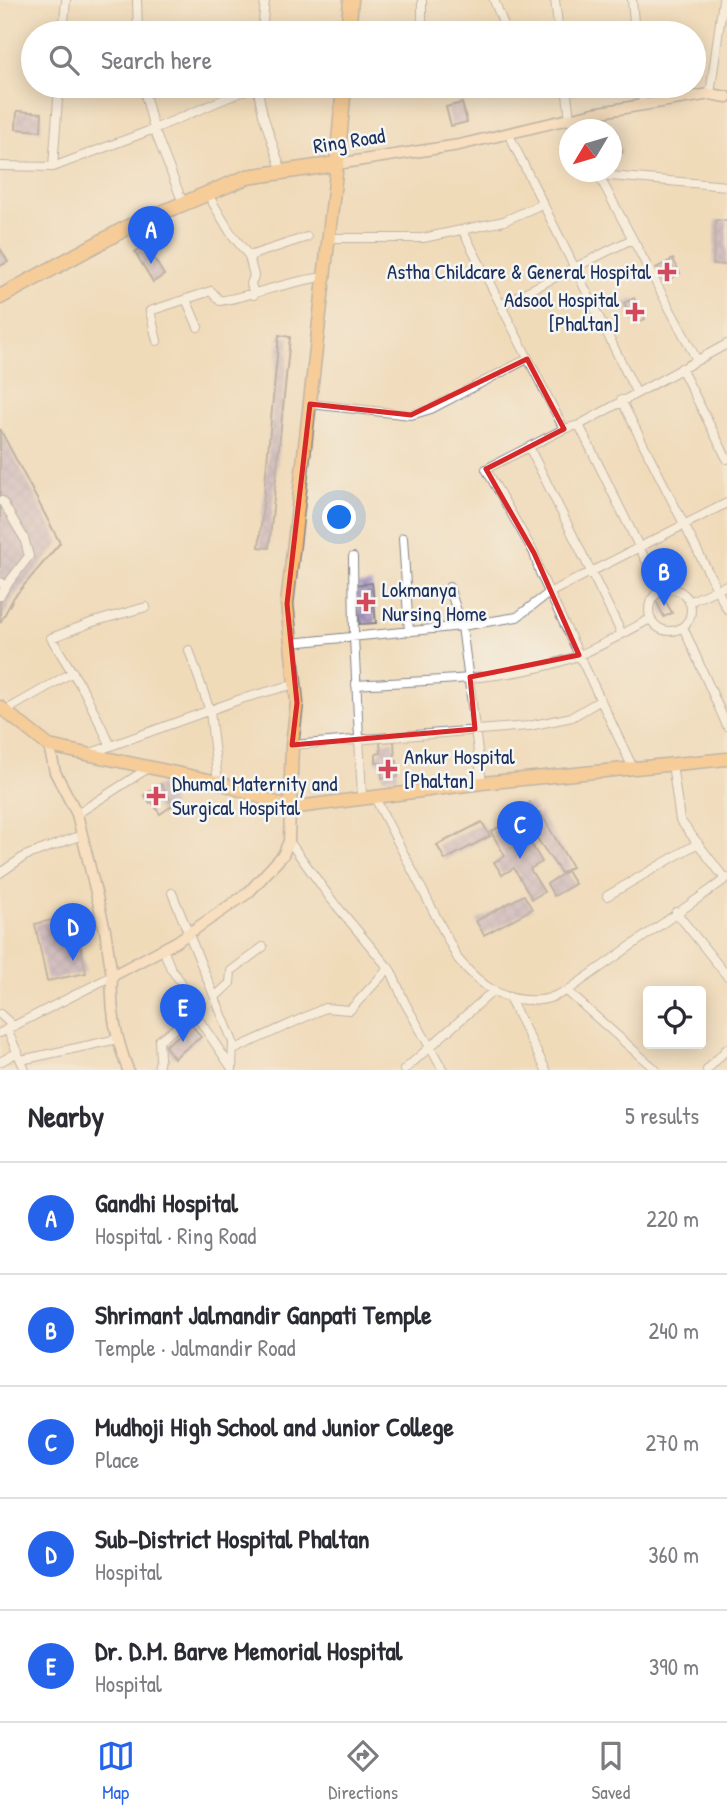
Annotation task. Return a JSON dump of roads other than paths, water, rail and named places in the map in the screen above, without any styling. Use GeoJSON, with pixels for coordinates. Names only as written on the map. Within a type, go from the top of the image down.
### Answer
{"type":"FeatureCollection","features":[{"type":"Feature","properties":{"kind":"highway"},"geometry":{"type":"LineString","coordinates":[[349,21],[351,0]]}},
{"type":"Feature","properties":{"kind":"highway"},"geometry":{"type":"LineString","coordinates":[[337,164],[343,98]]}},
{"type":"Feature","properties":{"kind":"highway","name":"Ring Road"},"geometry":{"type":"LineString","coordinates":[[0,297],[130,226],[247,177],[337,164]]}},
{"type":"Feature","properties":{"kind":"main road"},"geometry":{"type":"LineString","coordinates":[[290,808],[292,745],[297,703],[287,604],[337,164]]}},
{"type":"Feature","properties":{"kind":"main road"},"geometry":{"type":"LineString","coordinates":[[2,709],[49,746],[218,782],[290,808],[482,783],[727,760]]}},
{"type":"Feature","properties":{"kind":"street"},"geometry":{"type":"LineString","coordinates":[[64,21],[66,0]]}},
{"type":"Feature","properties":{"kind":"street"},"geometry":{"type":"LineString","coordinates":[[137,0],[138,21]]}},
{"type":"Feature","properties":{"kind":"street"},"geometry":{"type":"LineString","coordinates":[[263,21],[265,0]]}},
{"type":"Feature","properties":{"kind":"street"},"geometry":{"type":"LineString","coordinates":[[422,0],[422,21]]}},
{"type":"Feature","properties":{"kind":"street"},"geometry":{"type":"LineString","coordinates":[[494,0],[502,21]]}},
{"type":"Feature","properties":{"kind":"street"},"geometry":{"type":"LineString","coordinates":[[555,0],[558,21]]}},
{"type":"Feature","properties":{"kind":"street"},"geometry":{"type":"LineString","coordinates":[[632,0],[634,21]]}},
{"type":"Feature","properties":{"kind":"street"},"geometry":{"type":"LineString","coordinates":[[710,94],[723,0]]}},
{"type":"Feature","properties":{"kind":"street","name":"Ring Road"},"geometry":{"type":"LineString","coordinates":[[706,95],[727,97]]}},
{"type":"Feature","properties":{"kind":"street"},"geometry":{"type":"LineString","coordinates":[[53,167],[58,98]]}},
{"type":"Feature","properties":{"kind":"street"},"geometry":{"type":"LineString","coordinates":[[146,98],[154,129],[183,203]]}},
{"type":"Feature","properties":{"kind":"street"},"geometry":{"type":"LineString","coordinates":[[0,166],[53,167],[228,98]]}},
{"type":"Feature","properties":{"kind":"street"},"geometry":{"type":"LineString","coordinates":[[259,98],[282,172]]}},
{"type":"Feature","properties":{"kind":"street"},"geometry":{"type":"LineString","coordinates":[[568,98],[570,118]]}},
{"type":"Feature","properties":{"kind":"street"},"geometry":{"type":"LineString","coordinates":[[642,98],[643,105]]}},
{"type":"Feature","properties":{"kind":"street","name":"Ring Road"},"geometry":{"type":"LineString","coordinates":[[337,164],[459,145],[570,118],[686,98]]}},
{"type":"Feature","properties":{"kind":"street"},"geometry":{"type":"LineString","coordinates":[[508,133],[636,392]]}},
{"type":"Feature","properties":{"kind":"street"},"geometry":{"type":"LineString","coordinates":[[622,175],[727,186]]}},
{"type":"Feature","properties":{"kind":"street"},"geometry":{"type":"LineString","coordinates":[[603,182],[697,360]]}},
{"type":"Feature","properties":{"kind":"street"},"geometry":{"type":"LineString","coordinates":[[207,193],[248,256],[254,276],[251,284],[254,295]]}},
{"type":"Feature","properties":{"kind":"street"},"geometry":{"type":"LineString","coordinates":[[329,238],[423,238],[504,221],[542,204]]}},
{"type":"Feature","properties":{"kind":"street"},"geometry":{"type":"LineString","coordinates":[[463,231],[564,429]]}},
{"type":"Feature","properties":{"kind":"street"},"geometry":{"type":"LineString","coordinates":[[248,256],[307,237]]}},
{"type":"Feature","properties":{"kind":"street"},"geometry":{"type":"LineString","coordinates":[[502,304],[632,239]]}},
{"type":"Feature","properties":{"kind":"street"},"geometry":{"type":"LineString","coordinates":[[157,341],[150,311],[211,290],[220,301],[254,295],[305,279],[324,277]]}},
{"type":"Feature","properties":{"kind":"street"},"geometry":{"type":"LineString","coordinates":[[186,299],[198,327]]}},
{"type":"Feature","properties":{"kind":"street"},"geometry":{"type":"LineString","coordinates":[[633,768],[549,593],[534,553],[486,469],[564,429],[579,425],[681,368],[726,347]]}},
{"type":"Feature","properties":{"kind":"street"},"geometry":{"type":"LineString","coordinates":[[310,404],[411,415],[430,409],[527,359]]}},
{"type":"Feature","properties":{"kind":"street"},"geometry":{"type":"LineString","coordinates":[[681,368],[727,459]]}},
{"type":"Feature","properties":{"kind":"street"},"geometry":{"type":"LineString","coordinates":[[621,400],[727,609]]}},
{"type":"Feature","properties":{"kind":"street"},"geometry":{"type":"LineString","coordinates":[[579,425],[661,591]]}},
{"type":"Feature","properties":{"kind":"street"},"geometry":{"type":"LineString","coordinates":[[528,447],[622,634]]}},
{"type":"Feature","properties":{"kind":"street"},"geometry":{"type":"LineString","coordinates":[[0,596],[3,584],[29,556],[24,538],[1,499]]}},
{"type":"Feature","properties":{"kind":"street"},"geometry":{"type":"LineString","coordinates":[[291,643],[462,626],[517,617],[549,593],[727,503]]}},
{"type":"Feature","properties":{"kind":"street"},"geometry":{"type":"LineString","coordinates":[[402,538],[409,632]]}},
{"type":"Feature","properties":{"kind":"street"},"geometry":{"type":"LineString","coordinates":[[353,557],[359,740],[368,796],[458,959],[476,980],[509,997],[542,1000],[567,991],[726,878],[680,820],[672,764]]}},
{"type":"Feature","properties":{"kind":"street"},"geometry":{"type":"LineString","coordinates":[[689,602],[727,585]]}},
{"type":"Feature","properties":{"kind":"street"},"geometry":{"type":"LineString","coordinates":[[449,587],[462,626],[482,783]]}},
{"type":"Feature","properties":{"kind":"street"},"geometry":{"type":"LineString","coordinates":[[667,589],[681,592],[689,602],[691,616],[683,627],[664,631],[650,619],[650,603],[661,591],[667,589]]}},
{"type":"Feature","properties":{"kind":"street"},"geometry":{"type":"LineString","coordinates":[[111,746],[73,672],[51,638],[93,622],[146,607]]}},
{"type":"Feature","properties":{"kind":"street"},"geometry":{"type":"LineString","coordinates":[[356,685],[470,677],[553,664],[579,655],[650,619]]}},
{"type":"Feature","properties":{"kind":"street"},"geometry":{"type":"LineString","coordinates":[[683,627],[727,726]]}},
{"type":"Feature","properties":{"kind":"street"},"geometry":{"type":"LineString","coordinates":[[189,650],[210,711],[218,782]]}},
{"type":"Feature","properties":{"kind":"street"},"geometry":{"type":"LineString","coordinates":[[2,709],[73,672]]}},
{"type":"Feature","properties":{"kind":"street"},"geometry":{"type":"LineString","coordinates":[[88,754],[295,684]]}},
{"type":"Feature","properties":{"kind":"street"},"geometry":{"type":"LineString","coordinates":[[292,745],[529,726],[572,717],[600,700]]}},
{"type":"Feature","properties":{"kind":"street"},"geometry":{"type":"LineString","coordinates":[[49,746],[55,772],[77,814],[105,930],[112,976],[110,1006],[128,1070]]}},
{"type":"Feature","properties":{"kind":"street"},"geometry":{"type":"LineString","coordinates":[[77,814],[150,767]]}},
{"type":"Feature","properties":{"kind":"street"},"geometry":{"type":"LineString","coordinates":[[7,1029],[163,949],[248,893],[283,855],[289,841],[290,808]]}},
{"type":"Feature","properties":{"kind":"street"},"geometry":{"type":"LineString","coordinates":[[0,873],[25,856],[82,835]]}},
{"type":"Feature","properties":{"kind":"street"},"geometry":{"type":"LineString","coordinates":[[289,841],[331,899],[389,968],[405,1003],[443,1070]]}},
{"type":"Feature","properties":{"kind":"street"},"geometry":{"type":"LineString","coordinates":[[607,896],[698,843]]}},
{"type":"Feature","properties":{"kind":"street"},"geometry":{"type":"LineString","coordinates":[[173,893],[233,1042],[233,1069]]}},
{"type":"Feature","properties":{"kind":"street"},"geometry":{"type":"LineString","coordinates":[[676,912],[727,976]]}},
{"type":"Feature","properties":{"kind":"street"},"geometry":{"type":"LineString","coordinates":[[215,997],[230,983],[231,971],[263,947]]}},
{"type":"Feature","properties":{"kind":"street"},"geometry":{"type":"LineString","coordinates":[[163,949],[196,1014],[233,1069]]}},
{"type":"Feature","properties":{"kind":"street"},"geometry":{"type":"LineString","coordinates":[[233,1050],[325,1009],[350,1010],[389,968]]}},
{"type":"Feature","properties":{"kind":"street"},"geometry":{"type":"LineString","coordinates":[[404,1070],[493,991]]}},
{"type":"Feature","properties":{"kind":"street"},"geometry":{"type":"LineString","coordinates":[[567,991],[656,1070]]}},
{"type":"Feature","properties":{"kind":"street"},"geometry":{"type":"LineString","coordinates":[[509,997],[546,1070]]}},
{"type":"Feature","properties":{"kind":"street"},"geometry":{"type":"LineString","coordinates":[[0,1014],[25,1070]]}},
{"type":"Feature","properties":{"kind":"street"},"geometry":{"type":"LineString","coordinates":[[158,1070],[159,1040],[196,1014]]}},
{"type":"Feature","properties":{"kind":"street"},"geometry":{"type":"LineString","coordinates":[[0,1062],[19,1056],[118,1039]]}},
{"type":"Feature","properties":{"kind":"street"},"geometry":{"type":"LineString","coordinates":[[707,1070],[727,1049]]}},
{"type":"Feature","properties":{"kind":"place","name":"Gandhi Hospital"},"geometry":{"type":"Point","coordinates":[151,264]}},
{"type":"Feature","properties":{"kind":"place","name":"Astha Childcare & General Hospital"},"geometry":{"type":"Point","coordinates":[667,272]}},
{"type":"Feature","properties":{"kind":"place","name":"Adsool Hospital [Phaltan]"},"geometry":{"type":"Point","coordinates":[635,312]}},
{"type":"Feature","properties":{"kind":"place","name":"Lokmanya Nursing Home"},"geometry":{"type":"Point","coordinates":[366,602]}},
{"type":"Feature","properties":{"kind":"place","name":"Shrimant Jalmandir Ganpati Temple"},"geometry":{"type":"Point","coordinates":[664,606]}},
{"type":"Feature","properties":{"kind":"place","name":"Ankur Hospital [Phaltan]"},"geometry":{"type":"Point","coordinates":[388,769]}},
{"type":"Feature","properties":{"kind":"place","name":"Dhumal Maternity and Surgical Hospital"},"geometry":{"type":"Point","coordinates":[156,796]}},
{"type":"Feature","properties":{"kind":"place","name":"Mudhoji High School and Junior College"},"geometry":{"type":"Point","coordinates":[520,859]}},
{"type":"Feature","properties":{"kind":"place","name":"Sub-District Hospital Phaltan"},"geometry":{"type":"Point","coordinates":[73,961]}},
{"type":"Feature","properties":{"kind":"place","name":"Dr. D.M. Barve Memorial Hospital"},"geometry":{"type":"Point","coordinates":[183,1042]}}]}
